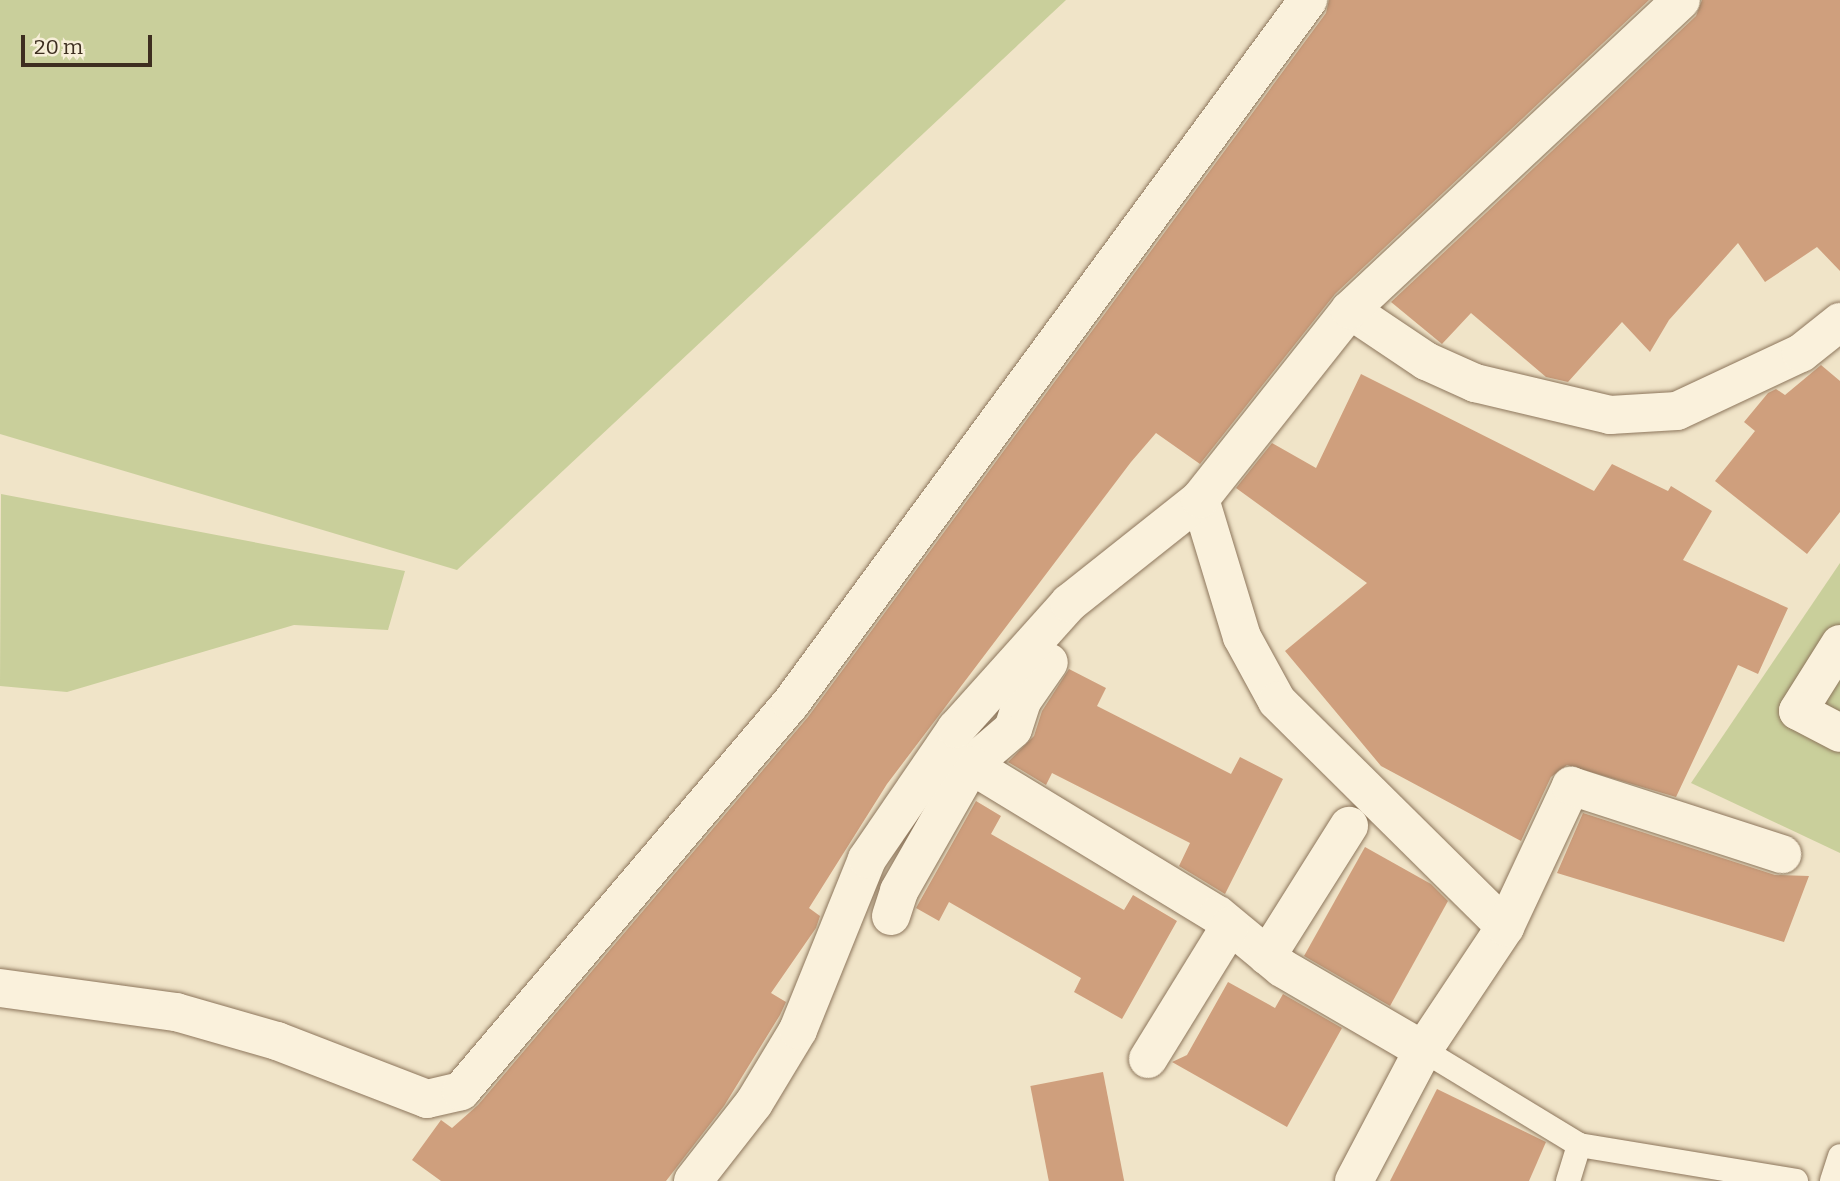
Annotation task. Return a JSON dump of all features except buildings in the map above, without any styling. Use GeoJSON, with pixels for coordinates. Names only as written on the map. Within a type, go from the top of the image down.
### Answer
{"type":"FeatureCollection","features":[{"type":"Feature","properties":{"kind":"street"},"geometry":{"type":"LineString","coordinates":[[0,988],[176,1012],[277,1041],[427,1099],[461,1091],[791,703],[1308,0]]}},
{"type":"Feature","properties":{"kind":"street"},"geometry":{"type":"LineString","coordinates":[[694,1181],[754,1103],[798,1030],[867,859],[956,729],[1069,603],[1200,499],[1350,310],[1681,0]]}},
{"type":"Feature","properties":{"kind":"street"},"geometry":{"type":"LineString","coordinates":[[1350,310],[1426,361],[1475,383],[1611,415],[1677,411],[1801,352],[1840,322]]}},
{"type":"Feature","properties":{"kind":"street"},"geometry":{"type":"LineString","coordinates":[[1200,499],[1242,637],[1277,701],[1505,926]]}},
{"type":"Feature","properties":{"kind":"street"},"geometry":{"type":"LineString","coordinates":[[1840,644],[1798,711],[1840,733]]}},
{"type":"Feature","properties":{"kind":"street"},"geometry":{"type":"LineString","coordinates":[[891,916],[899,891],[971,765],[1013,729],[1022,701],[1049,662]]}},
{"type":"Feature","properties":{"kind":"street"},"geometry":{"type":"LineString","coordinates":[[971,765],[1230,926],[1267,956],[1423,1050]]}},
{"type":"Feature","properties":{"kind":"street"},"geometry":{"type":"LineString","coordinates":[[1354,1181],[1423,1050],[1505,926],[1571,786],[1782,854]]}},
{"type":"Feature","properties":{"kind":"street"},"geometry":{"type":"LineString","coordinates":[[1267,956],[1349,825]]}},
{"type":"Feature","properties":{"kind":"street"},"geometry":{"type":"LineString","coordinates":[[1149,1059],[1230,926]]}},
{"type":"Feature","properties":{"kind":"lane"},"geometry":{"type":"LineString","coordinates":[[1423,1050],[1579,1145],[1796,1181]]}},
{"type":"Feature","properties":{"kind":"lane"},"geometry":{"type":"LineString","coordinates":[[1568,1181],[1579,1145]]}},
{"type":"Feature","properties":{"kind":"lane"},"geometry":{"type":"LineString","coordinates":[[1832,1181],[1840,1156]]}},
{"type":"Feature","properties":{"kind":"green space"},"geometry":{"type":"Polygon","coordinates":[[[0,0],[1066,0],[457,570],[0,434],[0,0]]]}},
{"type":"Feature","properties":{"kind":"green space"},"geometry":{"type":"Polygon","coordinates":[[[1,494],[405,571],[388,630],[294,625],[67,692],[0,686],[1,494]]]}},
{"type":"Feature","properties":{"kind":"green space"},"geometry":{"type":"Polygon","coordinates":[[[1840,563],[1840,853],[1691,783],[1840,563]]]}}]}
